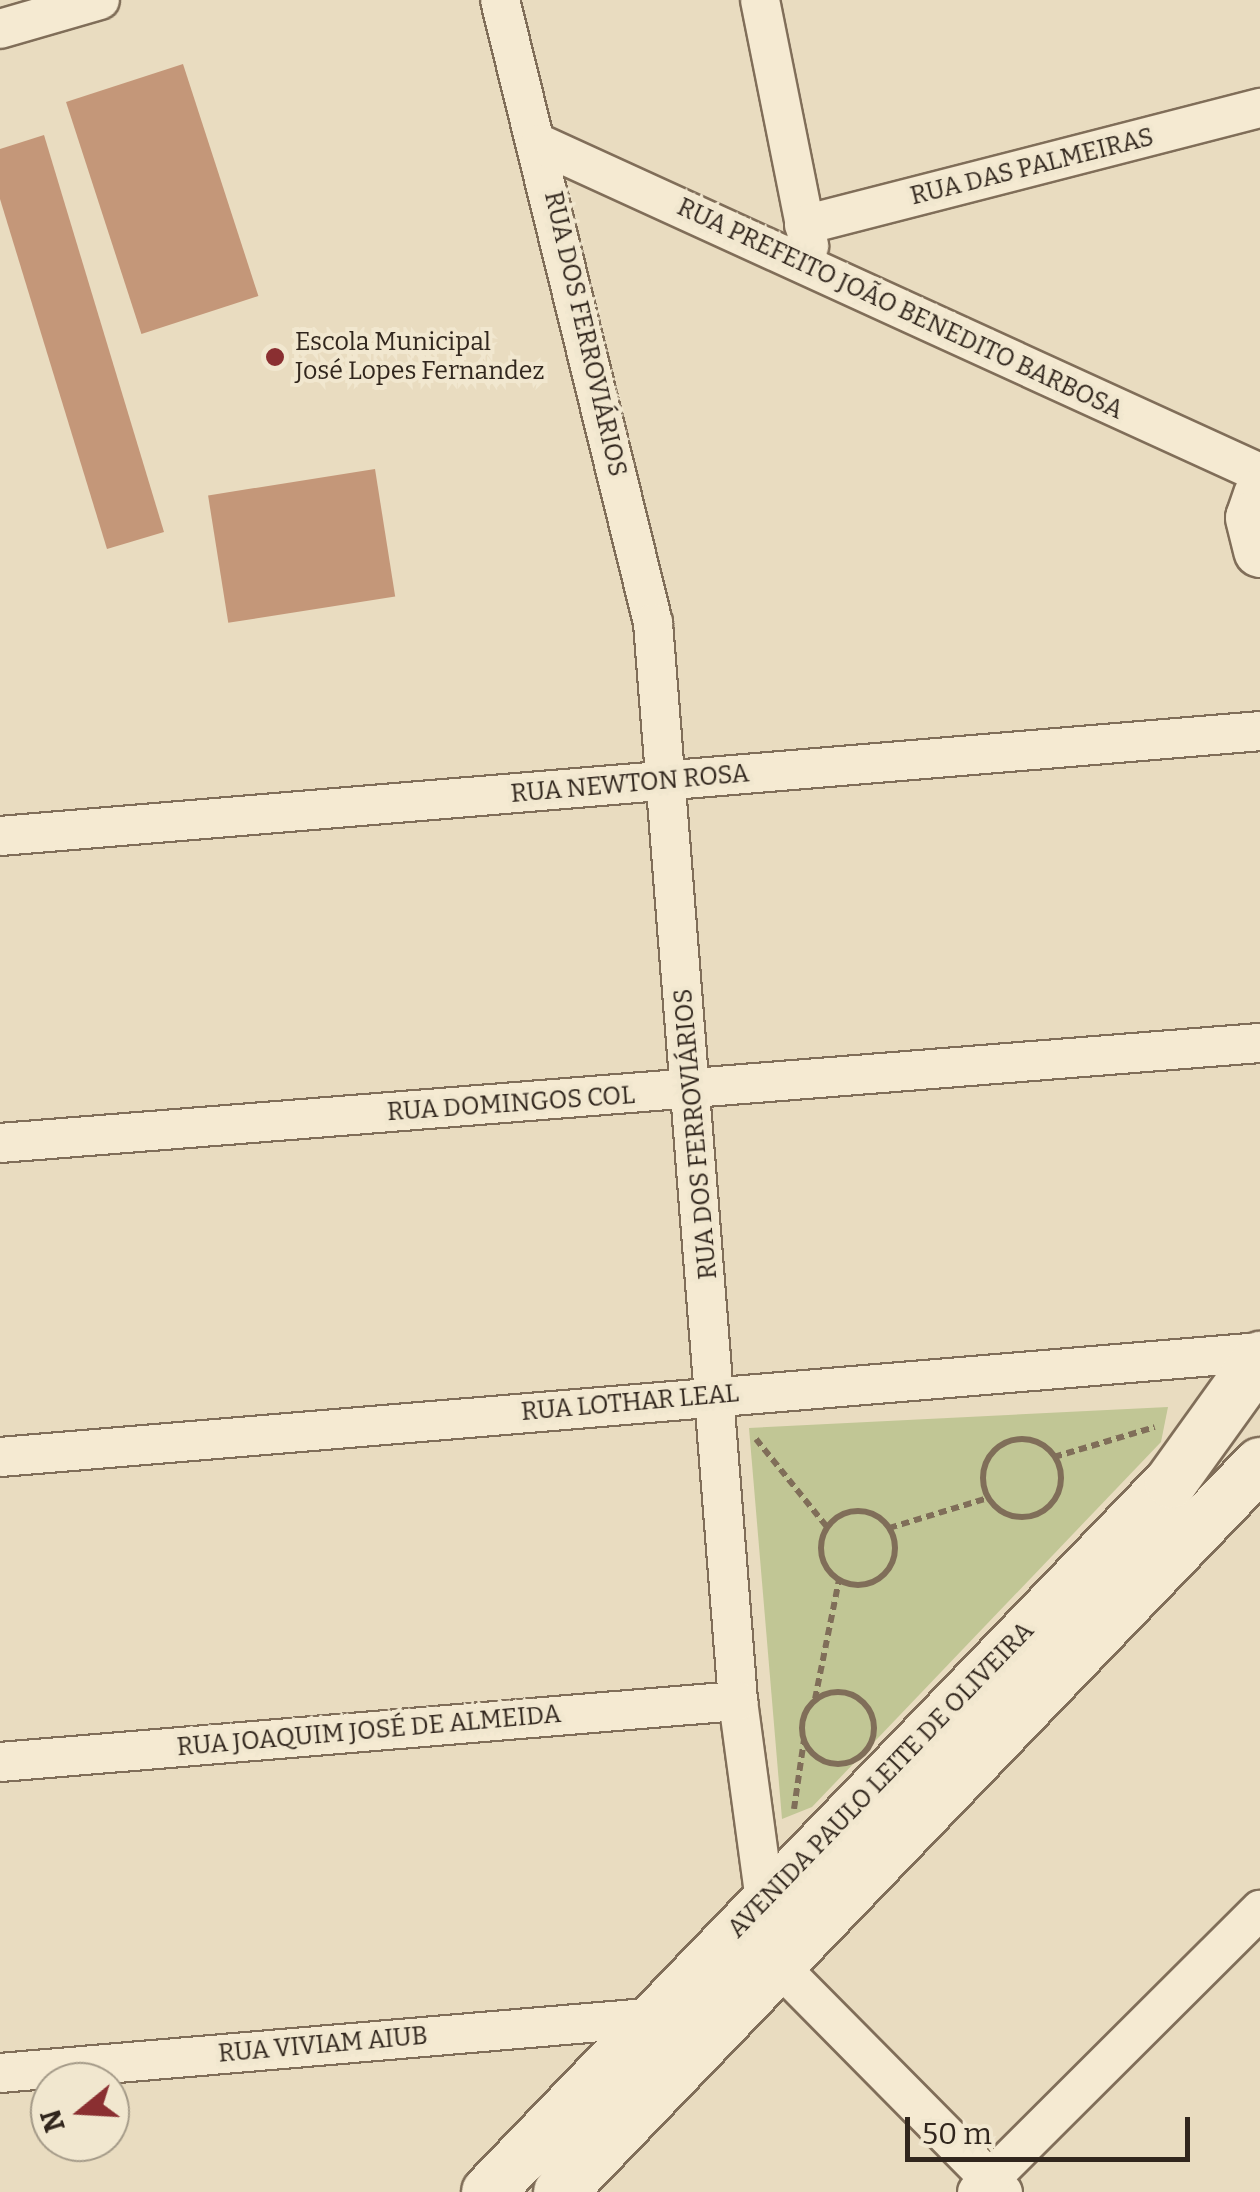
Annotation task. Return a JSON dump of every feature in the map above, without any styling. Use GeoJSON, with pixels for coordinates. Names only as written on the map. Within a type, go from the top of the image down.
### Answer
{"type":"FeatureCollection","features":[{"type":"Feature","properties":{"kind":"street"},"geometry":{"type":"LineString","coordinates":[[0,29],[100,0]]}},
{"type":"Feature","properties":{"kind":"street","name":"RUA DOS FERROVIÁRIOS"},"geometry":{"type":"LineString","coordinates":[[500,0],[540,144],[652,623],[662,781],[721,1395],[738,1701],[764,1901],[780,1967]]}},
{"type":"Feature","properties":{"kind":"street"},"geometry":{"type":"LineString","coordinates":[[760,0],[816,273]]}},
{"type":"Feature","properties":{"kind":"street","name":"RUA DAS PALMEIRAS"},"geometry":{"type":"LineString","coordinates":[[804,226],[1260,108]]}},
{"type":"Feature","properties":{"kind":"street","name":"RUA PREFEITO JOÃO BENEDITO BARBOSA"},"geometry":{"type":"LineString","coordinates":[[540,144],[1260,473]]}},
{"type":"Feature","properties":{"kind":"street"},"geometry":{"type":"LineString","coordinates":[[1260,494],[1252,518],[1260,551]]}},
{"type":"Feature","properties":{"kind":"street","name":"RUA NEWTON ROSA"},"geometry":{"type":"LineString","coordinates":[[0,836],[1260,731]]}},
{"type":"Feature","properties":{"kind":"street","name":"RUA DOMINGOS COL"},"geometry":{"type":"LineString","coordinates":[[0,1142],[1260,1043]]}},
{"type":"Feature","properties":{"kind":"street","name":"RUA LOTHAR LEAL"},"geometry":{"type":"LineString","coordinates":[[0,1457],[721,1395],[1260,1355]]}},
{"type":"Feature","properties":{"kind":"street","name":"AVENIDA PAULO LEITE DE OLIVEIRA"},"geometry":{"type":"LineString","coordinates":[[488,2192],[647,2018],[764,1901],[1210,1434],[1260,1355]]}},
{"type":"Feature","properties":{"kind":"street"},"geometry":{"type":"LineString","coordinates":[[560,2192],[1260,1464]]}},
{"type":"Feature","properties":{"kind":"street","name":"RUA JOAQUIM JOSÉ DE ALMEIDA"},"geometry":{"type":"LineString","coordinates":[[0,1762],[738,1701]]}},
{"type":"Feature","properties":{"kind":"street"},"geometry":{"type":"LineString","coordinates":[[780,1967],[990,2188],[1260,1910]]}},
{"type":"Feature","properties":{"kind":"street","name":"RUA VIVIAM AIUB"},"geometry":{"type":"LineString","coordinates":[[0,2073],[647,2018]]}},
{"type":"Feature","properties":{"kind":"path"},"geometry":{"type":"LineString","coordinates":[[721,1395],[826,1527],[822,1558],[839,1580],[860,1584],[883,1574],[895,1550],[889,1528],[859,1510],[826,1527]]}},
{"type":"Feature","properties":{"kind":"path"},"geometry":{"type":"LineString","coordinates":[[1054,1457],[1156,1426],[1210,1434]]}},
{"type":"Feature","properties":{"kind":"path"},"geometry":{"type":"LineString","coordinates":[[1032,1440],[1054,1457],[1061,1483],[1044,1511],[1018,1518],[988,1498],[986,1463],[1004,1443],[1032,1440]]}},
{"type":"Feature","properties":{"kind":"path"},"geometry":{"type":"LineString","coordinates":[[889,1528],[988,1498]]}},
{"type":"Feature","properties":{"kind":"path"},"geometry":{"type":"LineString","coordinates":[[814,1700],[838,1692],[860,1699],[874,1727],[865,1752],[843,1764],[814,1755],[802,1727],[814,1700],[839,1580]]}},
{"type":"Feature","properties":{"kind":"green space"},"geometry":{"type":"Polygon","coordinates":[[[1168,1407],[1161,1442],[812,1807],[782,1819],[749,1428],[1168,1407]]]}},
{"type":"Feature","properties":{"kind":"building"},"geometry":{"type":"Polygon","coordinates":[[[183,64],[258,296],[141,334],[66,102],[183,64]]]}},
{"type":"Feature","properties":{"kind":"building"},"geometry":{"type":"Polygon","coordinates":[[[44,135],[164,532],[107,549],[0,199],[0,149],[44,135]]]}},
{"type":"Feature","properties":{"kind":"building"},"geometry":{"type":"Polygon","coordinates":[[[375,469],[395,596],[228,623],[208,495],[375,469]]]}},
{"type":"Feature","properties":{"kind":"place","name":"Escola Municipal José Lopes Fernandez"},"geometry":{"type":"Point","coordinates":[275,357]}}]}
